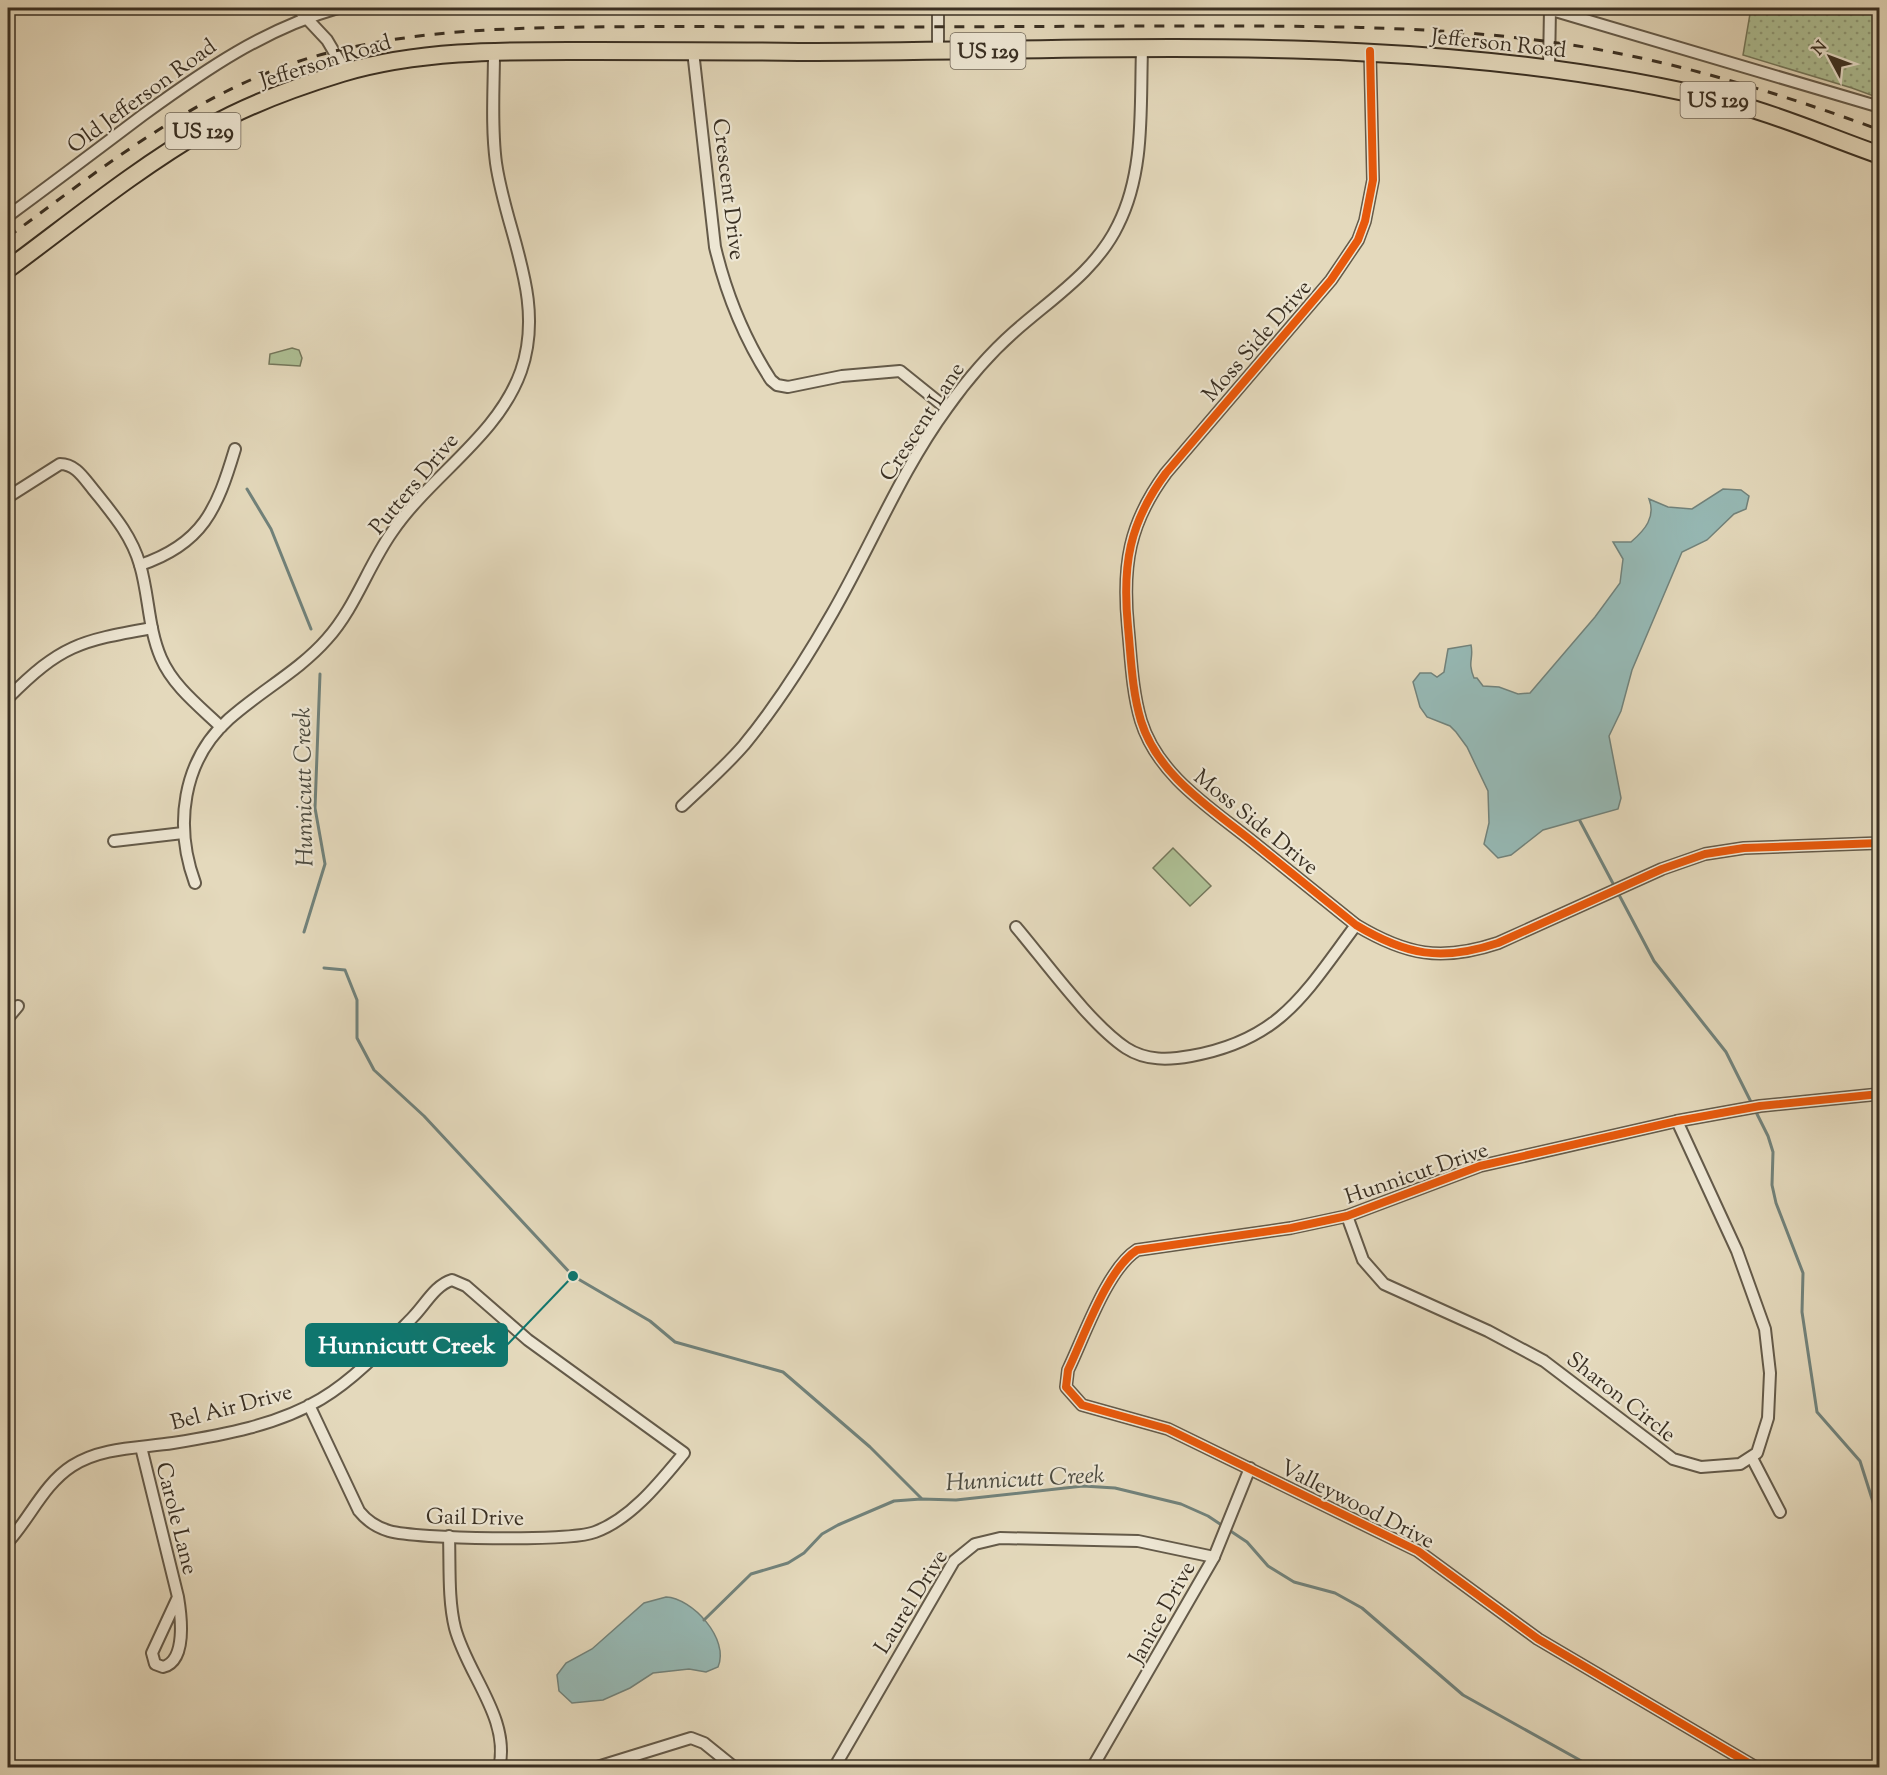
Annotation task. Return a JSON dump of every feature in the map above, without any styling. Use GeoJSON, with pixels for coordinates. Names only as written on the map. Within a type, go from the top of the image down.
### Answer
{"type":"FeatureCollection","features":[{"type":"Feature","properties":{"kind":"highway","name":"Jefferson Road"},"geometry":{"type":"LineString","coordinates":[[8,269],[147,166],[211,126],[265,101],[346,72],[404,59],[494,52],[938,52],[1271,48],[1370,51],[1549,68],[1736,104],[1880,155]]}},
{"type":"Feature","properties":{"kind":"street"},"geometry":{"type":"LineString","coordinates":[[297,8],[334,51],[346,72]]}},
{"type":"Feature","properties":{"kind":"street","name":"Old Jefferson Road"},"geometry":{"type":"LineString","coordinates":[[8,216],[208,69],[267,33],[338,8]]}},
{"type":"Feature","properties":{"kind":"street"},"geometry":{"type":"LineString","coordinates":[[938,8],[938,52]]}},
{"type":"Feature","properties":{"kind":"street"},"geometry":{"type":"LineString","coordinates":[[1545,8],[1880,107]]}},
{"type":"Feature","properties":{"kind":"street"},"geometry":{"type":"LineString","coordinates":[[1549,68],[1550,8]]}},
{"type":"Feature","properties":{"kind":"street","name":"Crescent Lane"},"geometry":{"type":"LineString","coordinates":[[682,806],[744,745],[776,700],[833,612],[916,456],[946,408],[993,352],[1099,257],[1119,224],[1136,176],[1142,50]]}},
{"type":"Feature","properties":{"kind":"street","name":"Crescent Drive"},"geometry":{"type":"LineString","coordinates":[[693,51],[715,247],[734,308],[771,380],[777,385],[789,387],[842,376],[900,371],[946,408]]}},
{"type":"Feature","properties":{"kind":"street","name":"Moss Side Drive"},"geometry":{"type":"LineString","coordinates":[[1370,51],[1373,180],[1368,212],[1358,240],[1331,280],[1150,494],[1133,532],[1125,578],[1134,692],[1142,723],[1158,757],[1186,790],[1356,926],[1404,950],[1424,954],[1473,951],[1498,943],[1662,869],[1704,854],[1744,848],[1880,843]]}},
{"type":"Feature","properties":{"kind":"street","name":"Putters Drive"},"geometry":{"type":"LineString","coordinates":[[195,883],[183,833],[184,804],[198,760],[221,727],[326,640],[340,623],[395,527],[496,416],[516,386],[528,347],[530,302],[496,164],[494,52]]}},
{"type":"Feature","properties":{"kind":"street"},"geometry":{"type":"LineString","coordinates":[[140,565],[175,550],[199,530],[221,495],[235,449]]}},
{"type":"Feature","properties":{"kind":"street"},"geometry":{"type":"LineString","coordinates":[[8,497],[60,464],[71,466],[81,475],[128,534],[140,565],[160,657],[171,676],[221,727]]}},
{"type":"Feature","properties":{"kind":"street"},"geometry":{"type":"LineString","coordinates":[[8,698],[33,672],[60,652],[94,638],[152,628]]}},
{"type":"Feature","properties":{"kind":"street"},"geometry":{"type":"LineString","coordinates":[[114,841],[183,833]]}},
{"type":"Feature","properties":{"kind":"street"},"geometry":{"type":"LineString","coordinates":[[1016,927],[1112,1038],[1140,1056],[1159,1059],[1222,1051],[1250,1039],[1275,1024],[1296,1006],[1356,926]]}},
{"type":"Feature","properties":{"kind":"street"},"geometry":{"type":"LineString","coordinates":[[8,1018],[18,1006]]}},
{"type":"Feature","properties":{"kind":"street","name":"Hunnicut Drive"},"geometry":{"type":"LineString","coordinates":[[1068,1370],[1112,1277],[1124,1260],[1137,1250],[1291,1228],[1347,1216],[1480,1166],[1677,1121],[1760,1107],[1880,1094]]}},
{"type":"Feature","properties":{"kind":"street"},"geometry":{"type":"LineString","coordinates":[[1677,1121],[1737,1251],[1766,1329],[1770,1362],[1768,1418],[1761,1444],[1752,1458],[1780,1512]]}},
{"type":"Feature","properties":{"kind":"street","name":"Sharon Circle"},"geometry":{"type":"LineString","coordinates":[[1347,1216],[1363,1260],[1384,1284],[1488,1331],[1544,1360],[1665,1455],[1684,1463],[1710,1467],[1740,1464],[1752,1458]]}},
{"type":"Feature","properties":{"kind":"street","name":"Bel Air Drive"},"geometry":{"type":"LineString","coordinates":[[8,1542],[48,1489],[67,1469],[100,1453],[247,1427],[289,1415],[309,1406],[362,1367],[415,1316],[441,1286],[452,1280],[462,1282],[528,1341],[684,1453]]}},
{"type":"Feature","properties":{"kind":"street","name":"Valleywood Drive"},"geometry":{"type":"LineString","coordinates":[[1068,1370],[1066,1388],[1082,1405],[1168,1429],[1431,1559],[1538,1639],[1757,1767]]}},
{"type":"Feature","properties":{"kind":"street","name":"Gail Drive"},"geometry":{"type":"LineString","coordinates":[[309,1406],[348,1493],[365,1518],[380,1528],[400,1534],[565,1537],[595,1533],[624,1515],[662,1480],[684,1453]]}},
{"type":"Feature","properties":{"kind":"street","name":"Carole Lane"},"geometry":{"type":"LineString","coordinates":[[141,1447],[178,1597],[180,1640],[172,1661],[163,1667],[153,1660],[152,1653],[178,1597]]}},
{"type":"Feature","properties":{"kind":"street","name":"Janice Drive"},"geometry":{"type":"LineString","coordinates":[[1092,1767],[1214,1557],[1250,1468]]}},
{"type":"Feature","properties":{"kind":"street"},"geometry":{"type":"LineString","coordinates":[[449,1536],[455,1628],[499,1731],[502,1754],[499,1767]]}},
{"type":"Feature","properties":{"kind":"street","name":"Laurel Drive"},"geometry":{"type":"LineString","coordinates":[[834,1767],[954,1561],[968,1548],[1000,1538],[1138,1540],[1214,1557]]}},
{"type":"Feature","properties":{"kind":"street"},"geometry":{"type":"LineString","coordinates":[[594,1767],[691,1738],[704,1743],[735,1767]]}},
{"type":"Feature","properties":{"kind":"green space"},"geometry":{"type":"Polygon","coordinates":[[[1751,8],[1879,8],[1879,98],[1743,55],[1751,8]]]}},
{"type":"Feature","properties":{"kind":"green space"},"geometry":{"type":"Polygon","coordinates":[[[292,348],[299,350],[302,358],[300,366],[269,364],[270,354],[292,348]]]}},
{"type":"Feature","properties":{"kind":"green space"},"geometry":{"type":"Polygon","coordinates":[[[1173,848],[1211,886],[1190,906],[1153,868],[1173,848]]]}},
{"type":"Feature","properties":{"kind":"water"},"geometry":{"type":"Polygon","coordinates":[[[1723,489],[1741,490],[1749,496],[1746,509],[1734,514],[1707,540],[1682,552],[1632,670],[1621,711],[1609,736],[1621,798],[1618,809],[1543,830],[1511,855],[1498,858],[1484,844],[1489,823],[1488,791],[1467,747],[1450,726],[1427,717],[1420,707],[1413,682],[1420,673],[1431,673],[1437,677],[1444,672],[1448,649],[1471,645],[1472,672],[1474,678],[1477,678],[1483,686],[1499,687],[1518,694],[1530,693],[1595,617],[1620,583],[1623,559],[1613,542],[1631,542],[1641,533],[1650,517],[1649,499],[1668,507],[1692,509],[1723,489]]]}},
{"type":"Feature","properties":{"kind":"water"},"geometry":{"type":"Polygon","coordinates":[[[666,1597],[687,1604],[706,1622],[719,1644],[718,1667],[706,1672],[689,1669],[653,1673],[630,1688],[603,1700],[572,1703],[559,1691],[557,1675],[566,1663],[592,1649],[644,1603],[666,1597]]]}},
{"type":"Feature","properties":{"kind":"waterway","name":"Hunnicutt Creek"},"geometry":{"type":"LineString","coordinates":[[247,489],[271,529],[311,629]]}},
{"type":"Feature","properties":{"kind":"waterway","name":"Hunnicutt Creek"},"geometry":{"type":"LineString","coordinates":[[304,932],[325,864],[315,808],[320,674]]}},
{"type":"Feature","properties":{"kind":"waterway"},"geometry":{"type":"LineString","coordinates":[[1580,821],[1654,961],[1726,1052],[1768,1136],[1773,1152],[1772,1185],[1776,1203],[1803,1273],[1802,1312],[1817,1412],[1860,1461],[1880,1524]]}},
{"type":"Feature","properties":{"kind":"waterway","name":"Hunnicutt Creek"},"geometry":{"type":"LineString","coordinates":[[324,968],[345,970],[357,1000],[357,1038],[374,1070],[424,1116],[573,1276],[650,1321],[675,1342],[783,1372],[870,1447],[921,1498]]}},
{"type":"Feature","properties":{"kind":"waterway","name":"Hunnicutt Creek"},"geometry":{"type":"LineString","coordinates":[[704,1620],[751,1574],[788,1563],[804,1553],[822,1534],[894,1501],[956,1500],[1083,1486],[1115,1488],[1181,1504],[1208,1516],[1247,1542],[1268,1566],[1294,1582],[1335,1593],[1362,1608],[1463,1695],[1594,1768]]}},
{"type":"Feature","properties":{"kind":"railway"},"geometry":{"type":"LineString","coordinates":[[8,237],[123,153],[203,103],[246,82],[289,65],[366,44],[429,35],[492,30],[555,27],[1245,26],[1376,28],[1464,33],[1593,48],[1676,66],[1759,89],[1880,130]]}},
{"type":"Feature","properties":{"kind":"cycle path"},"geometry":{"type":"LineString","coordinates":[[1370,51],[1373,180],[1365,221],[1358,240],[1331,280],[1166,473],[1153,491],[1136,527],[1128,564],[1126,605],[1136,698],[1141,721],[1149,741],[1160,758],[1188,789],[1356,925],[1391,943],[1424,952],[1441,954],[1459,952],[1498,943],[1662,869],[1705,854],[1744,848],[1880,843]]}},
{"type":"Feature","properties":{"kind":"cycle path"},"geometry":{"type":"LineString","coordinates":[[1757,1768],[1538,1639],[1418,1551],[1168,1429],[1082,1405],[1066,1387],[1068,1370],[1106,1288],[1126,1259],[1137,1250],[1291,1228],[1347,1216],[1480,1166],[1677,1121],[1760,1106],[1880,1094]]}},
{"type":"Feature","properties":{"kind":"place","name":"Hunnicutt Creek"},"geometry":{"type":"Point","coordinates":[573,1276]}}]}
